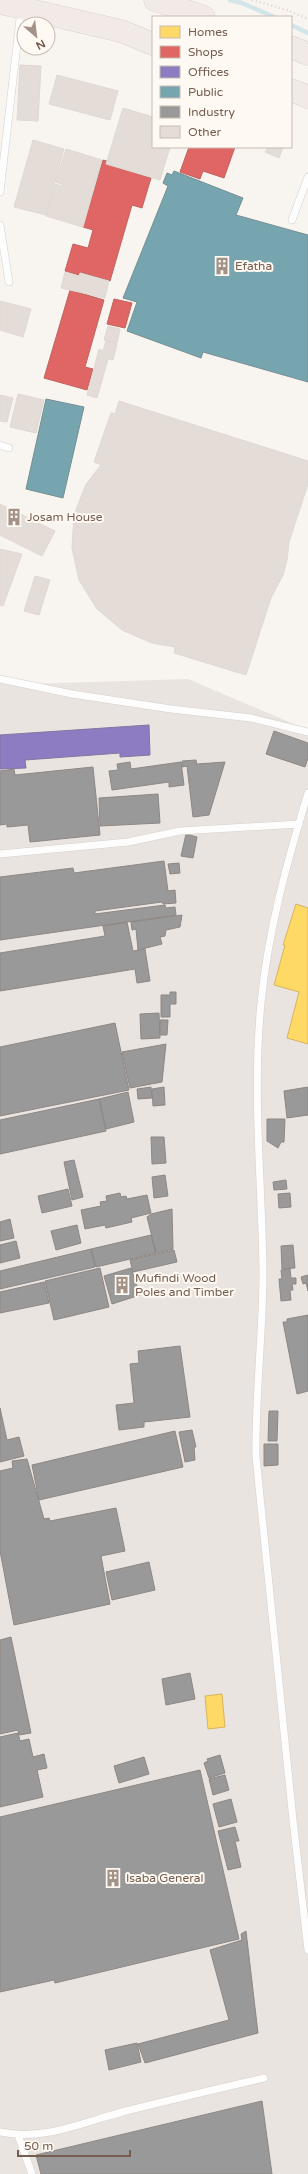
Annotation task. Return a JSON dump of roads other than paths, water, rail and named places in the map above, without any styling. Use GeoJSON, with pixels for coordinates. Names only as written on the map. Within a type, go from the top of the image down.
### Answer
{"type":"FeatureCollection","features":[{"type":"Feature","properties":{"kind":"highway"},"geometry":{"type":"LineString","coordinates":[[155,0],[201,16]]}},
{"type":"Feature","properties":{"kind":"highway"},"geometry":{"type":"LineString","coordinates":[[0,3],[121,31],[152,44]]}},
{"type":"Feature","properties":{"kind":"highway"},"geometry":{"type":"LineString","coordinates":[[292,47],[308,54]]}},
{"type":"Feature","properties":{"kind":"highway"},"geometry":{"type":"LineString","coordinates":[[292,90],[308,97]]}},
{"type":"Feature","properties":{"kind":"lane"},"geometry":{"type":"LineString","coordinates":[[0,192],[21,8]]}},
{"type":"Feature","properties":{"kind":"lane"},"geometry":{"type":"LineString","coordinates":[[292,220],[308,177]]}},
{"type":"Feature","properties":{"kind":"lane"},"geometry":{"type":"LineString","coordinates":[[0,225],[9,282]]}},
{"type":"Feature","properties":{"kind":"lane"},"geometry":{"type":"LineString","coordinates":[[0,445],[9,448]]}},
{"type":"Feature","properties":{"kind":"lane"},"geometry":{"type":"LineString","coordinates":[[0,679],[79,695],[171,709],[252,718],[308,732]]}},
{"type":"Feature","properties":{"kind":"lane"},"geometry":{"type":"LineString","coordinates":[[308,793],[269,943],[261,1004],[258,1074],[262,1317],[255,1410],[256,1457],[304,1891],[308,1950]]}},
{"type":"Feature","properties":{"kind":"lane"},"geometry":{"type":"LineString","coordinates":[[0,854],[128,842],[180,831],[299,824]]}},
{"type":"Feature","properties":{"kind":"lane"},"geometry":{"type":"LineString","coordinates":[[0,2132],[18,2135],[72,2128],[120,2112],[264,2078]]}},
{"type":"Feature","properties":{"kind":"lane"},"geometry":{"type":"LineString","coordinates":[[18,2135],[32,2174]]}},
{"type":"Feature","properties":{"kind":"waterway"},"geometry":{"type":"LineString","coordinates":[[230,0],[242,3],[272,16]]}},
{"type":"Feature","properties":{"kind":"waterway"},"geometry":{"type":"LineString","coordinates":[[292,25],[308,33]]}},
{"type":"Feature","properties":{"kind":"place","name":"Efatha"},"geometry":{"type":"Point","coordinates":[222,266]}},
{"type":"Feature","properties":{"kind":"place","name":"Josam House"},"geometry":{"type":"Point","coordinates":[14,517]}},
{"type":"Feature","properties":{"kind":"place","name":"Mufindi Wood Poles and Timber"},"geometry":{"type":"Point","coordinates":[122,1285]}},
{"type":"Feature","properties":{"kind":"place","name":"Isaba General"},"geometry":{"type":"Point","coordinates":[113,1878]}}]}
